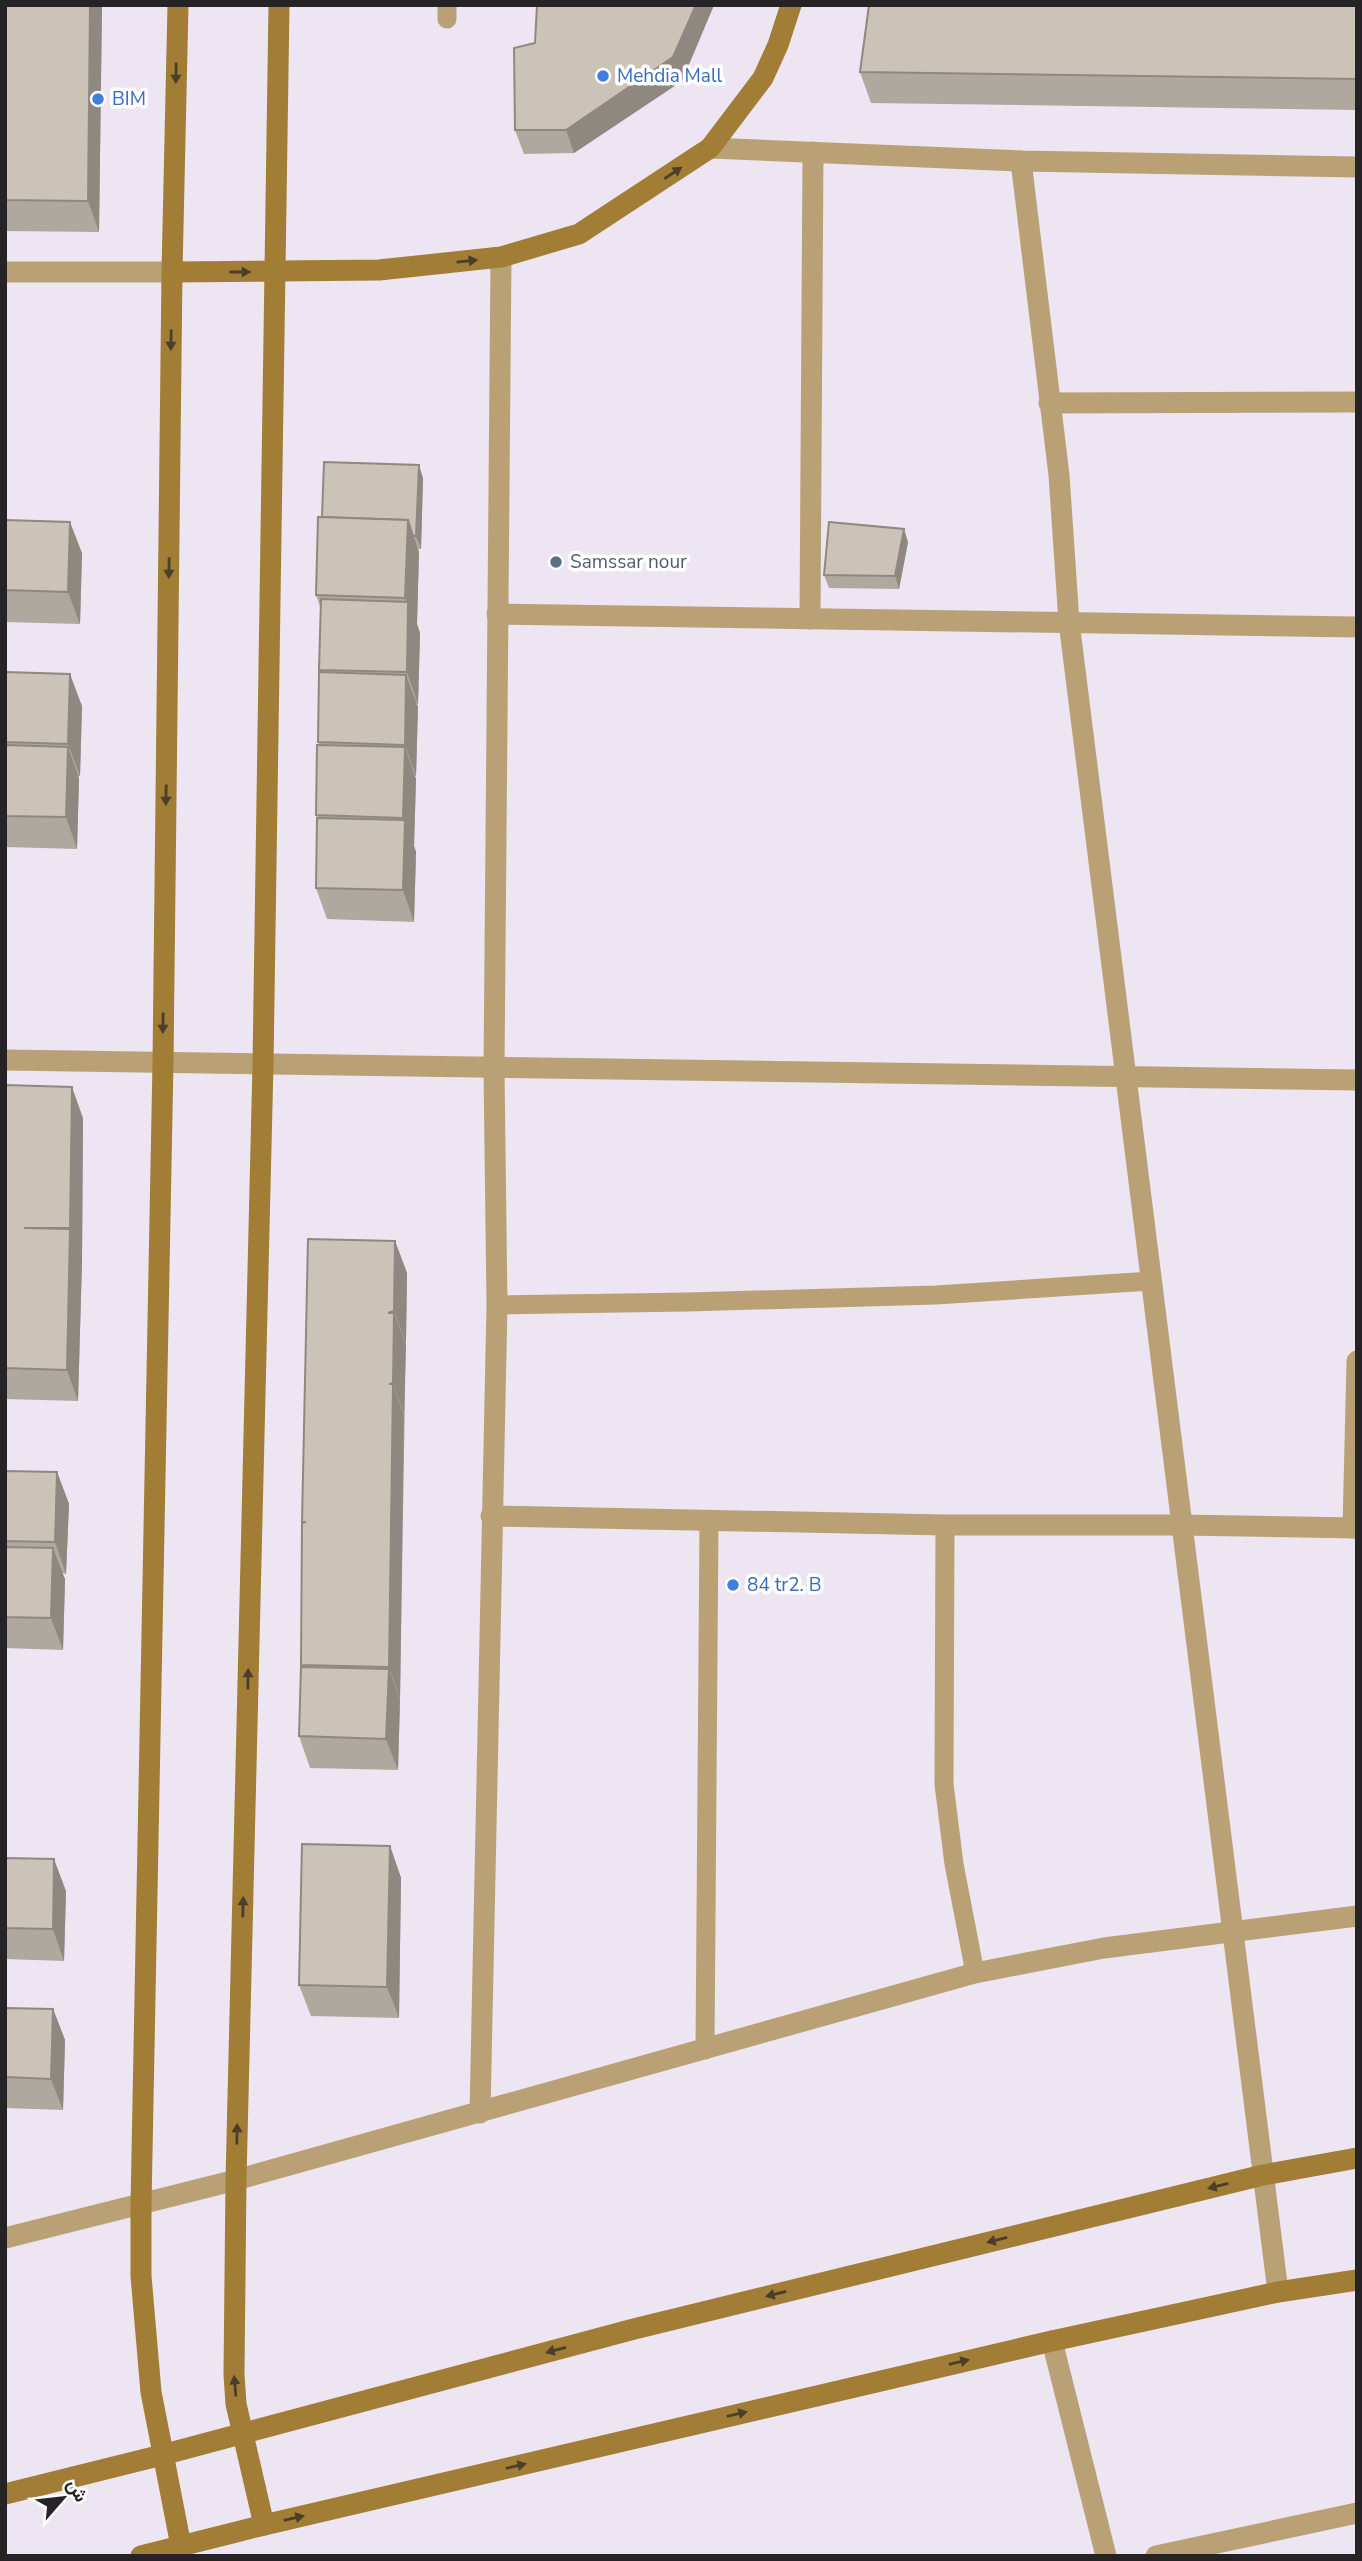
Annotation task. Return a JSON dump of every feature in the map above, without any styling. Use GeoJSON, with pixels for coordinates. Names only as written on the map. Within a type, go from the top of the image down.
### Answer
{"type":"FeatureCollection","features":[{"type":"Feature","properties":{"kind":"street"},"geometry":{"type":"LineString","coordinates":[[178,5],[172,272],[163,1062],[141,2276],[150,2379],[162,2455],[182,2551]]}},
{"type":"Feature","properties":{"kind":"street"},"geometry":{"type":"LineString","coordinates":[[264,2525],[236,2404],[234,2375],[236,2180],[263,1064],[279,5]]}},
{"type":"Feature","properties":{"kind":"street"},"geometry":{"type":"LineString","coordinates":[[5,272],[379,270],[501,257],[579,234],[709,148],[764,78],[791,5]]}},
{"type":"Feature","properties":{"kind":"street"},"geometry":{"type":"LineString","coordinates":[[709,148],[1021,161],[1357,167]]}},
{"type":"Feature","properties":{"kind":"street"},"geometry":{"type":"LineString","coordinates":[[810,619],[813,152]]}},
{"type":"Feature","properties":{"kind":"street"},"geometry":{"type":"LineString","coordinates":[[1021,161],[1059,475],[1069,622],[1278,2292]]}},
{"type":"Feature","properties":{"kind":"street"},"geometry":{"type":"LineString","coordinates":[[480,2113],[497,1305],[494,1069],[501,257]]}},
{"type":"Feature","properties":{"kind":"street"},"geometry":{"type":"LineString","coordinates":[[1049,403],[1357,402]]}},
{"type":"Feature","properties":{"kind":"street"},"geometry":{"type":"LineString","coordinates":[[497,614],[1357,627]]}},
{"type":"Feature","properties":{"kind":"street"},"geometry":{"type":"LineString","coordinates":[[5,1060],[1357,1080]]}},
{"type":"Feature","properties":{"kind":"street"},"geometry":{"type":"LineString","coordinates":[[491,1516],[945,1525],[1355,1528],[1357,1361]]}},
{"type":"Feature","properties":{"kind":"street"},"geometry":{"type":"LineString","coordinates":[[5,2238],[236,2180],[975,1973],[1104,1948],[1357,1916]]}},
{"type":"Feature","properties":{"kind":"street"},"geometry":{"type":"LineString","coordinates":[[5,2494],[243,2434],[634,2329],[1263,2175],[1357,2158]]}},
{"type":"Feature","properties":{"kind":"street"},"geometry":{"type":"LineString","coordinates":[[141,2556],[182,2551],[264,2525],[1052,2340],[1278,2292],[1357,2280]]}},
{"type":"Feature","properties":{"kind":"street"},"geometry":{"type":"LineString","coordinates":[[1052,2340],[1106,2556]]}},
{"type":"Feature","properties":{"kind":"street"},"geometry":{"type":"LineString","coordinates":[[1156,2556],[1357,2512]]}},
{"type":"Feature","properties":{"kind":"lane"},"geometry":{"type":"LineString","coordinates":[[497,1305],[922,1295],[1151,1281]]}},
{"type":"Feature","properties":{"kind":"lane"},"geometry":{"type":"LineString","coordinates":[[705,2050],[709,1521]]}},
{"type":"Feature","properties":{"kind":"lane"},"geometry":{"type":"LineString","coordinates":[[945,1525],[944,1784],[954,1864],[975,1973]]}},
{"type":"Feature","properties":{"kind":"building"},"geometry":{"type":"Polygon","coordinates":[[[5,5],[90,5],[88,201],[5,200],[5,5]]]}},
{"type":"Feature","properties":{"kind":"building","name":"Mehdia Mall"},"geometry":{"type":"Polygon","coordinates":[[[537,5],[696,5],[673,57],[566,130],[515,130],[514,48],[535,43],[537,5]]]}},
{"type":"Feature","properties":{"kind":"building"},"geometry":{"type":"Polygon","coordinates":[[[869,5],[1357,5],[1357,79],[860,72],[869,5]]]}},
{"type":"Feature","properties":{"kind":"building"},"geometry":{"type":"Polygon","coordinates":[[[324,462],[419,465],[416,536],[413,536],[408,520],[322,517],[324,462]]]}},
{"type":"Feature","properties":{"kind":"building"},"geometry":{"type":"Polygon","coordinates":[[[318,517],[408,520],[405,598],[316,595],[318,517]]]}},
{"type":"Feature","properties":{"kind":"building"},"geometry":{"type":"Polygon","coordinates":[[[5,520],[70,522],[68,592],[5,590],[5,520]]]}},
{"type":"Feature","properties":{"kind":"building"},"geometry":{"type":"Polygon","coordinates":[[[829,522],[904,529],[895,576],[824,575],[829,522]]]}},
{"type":"Feature","properties":{"kind":"building"},"geometry":{"type":"Polygon","coordinates":[[[321,599],[408,602],[407,672],[319,670],[321,599]]]}},
{"type":"Feature","properties":{"kind":"building"},"geometry":{"type":"Polygon","coordinates":[[[5,672],[70,674],[68,744],[5,742],[5,672]]]}},
{"type":"Feature","properties":{"kind":"building"},"geometry":{"type":"Polygon","coordinates":[[[319,672],[406,675],[405,745],[318,742],[319,672]]]}},
{"type":"Feature","properties":{"kind":"building"},"geometry":{"type":"Polygon","coordinates":[[[5,745],[68,747],[66,817],[5,816],[5,745]]]}},
{"type":"Feature","properties":{"kind":"building"},"geometry":{"type":"Polygon","coordinates":[[[317,745],[405,747],[403,818],[316,815],[317,745]]]}},
{"type":"Feature","properties":{"kind":"building"},"geometry":{"type":"Polygon","coordinates":[[[317,818],[405,820],[403,890],[316,888],[317,818]]]}},
{"type":"Feature","properties":{"kind":"building"},"geometry":{"type":"Polygon","coordinates":[[[5,1085],[72,1087],[70,1228],[24,1228],[70,1229],[67,1370],[5,1368],[5,1085]]]}},
{"type":"Feature","properties":{"kind":"building"},"geometry":{"type":"Polygon","coordinates":[[[308,1239],[395,1241],[394,1311],[388,1313],[394,1313],[393,1383],[389,1384],[393,1384],[389,1667],[301,1665],[302,1523],[306,1522],[302,1522],[308,1239]]]}},
{"type":"Feature","properties":{"kind":"building"},"geometry":{"type":"Polygon","coordinates":[[[5,1471],[57,1472],[55,1542],[5,1541],[5,1471]]]}},
{"type":"Feature","properties":{"kind":"building"},"geometry":{"type":"Polygon","coordinates":[[[5,1547],[53,1548],[51,1618],[5,1617],[5,1547]]]}},
{"type":"Feature","properties":{"kind":"building"},"geometry":{"type":"Polygon","coordinates":[[[301,1667],[389,1669],[386,1739],[299,1736],[301,1667]]]}},
{"type":"Feature","properties":{"kind":"building"},"geometry":{"type":"Polygon","coordinates":[[[302,1844],[390,1846],[387,1987],[299,1985],[302,1844]]]}},
{"type":"Feature","properties":{"kind":"building"},"geometry":{"type":"Polygon","coordinates":[[[5,1858],[54,1859],[53,1929],[5,1928],[5,1858]]]}},
{"type":"Feature","properties":{"kind":"building"},"geometry":{"type":"Polygon","coordinates":[[[5,2008],[53,2009],[51,2079],[5,2077],[5,2008]]]}},
{"type":"Feature","properties":{"kind":"place","name":"Mehdia Mall"},"geometry":{"type":"Point","coordinates":[603,76]}},
{"type":"Feature","properties":{"kind":"place","name":"BIM"},"geometry":{"type":"Point","coordinates":[98,99]}},
{"type":"Feature","properties":{"kind":"place","name":"Samssar nour"},"geometry":{"type":"Point","coordinates":[556,562]}},
{"type":"Feature","properties":{"kind":"place","name":"84 tr2. B"},"geometry":{"type":"Point","coordinates":[733,1585]}}]}
